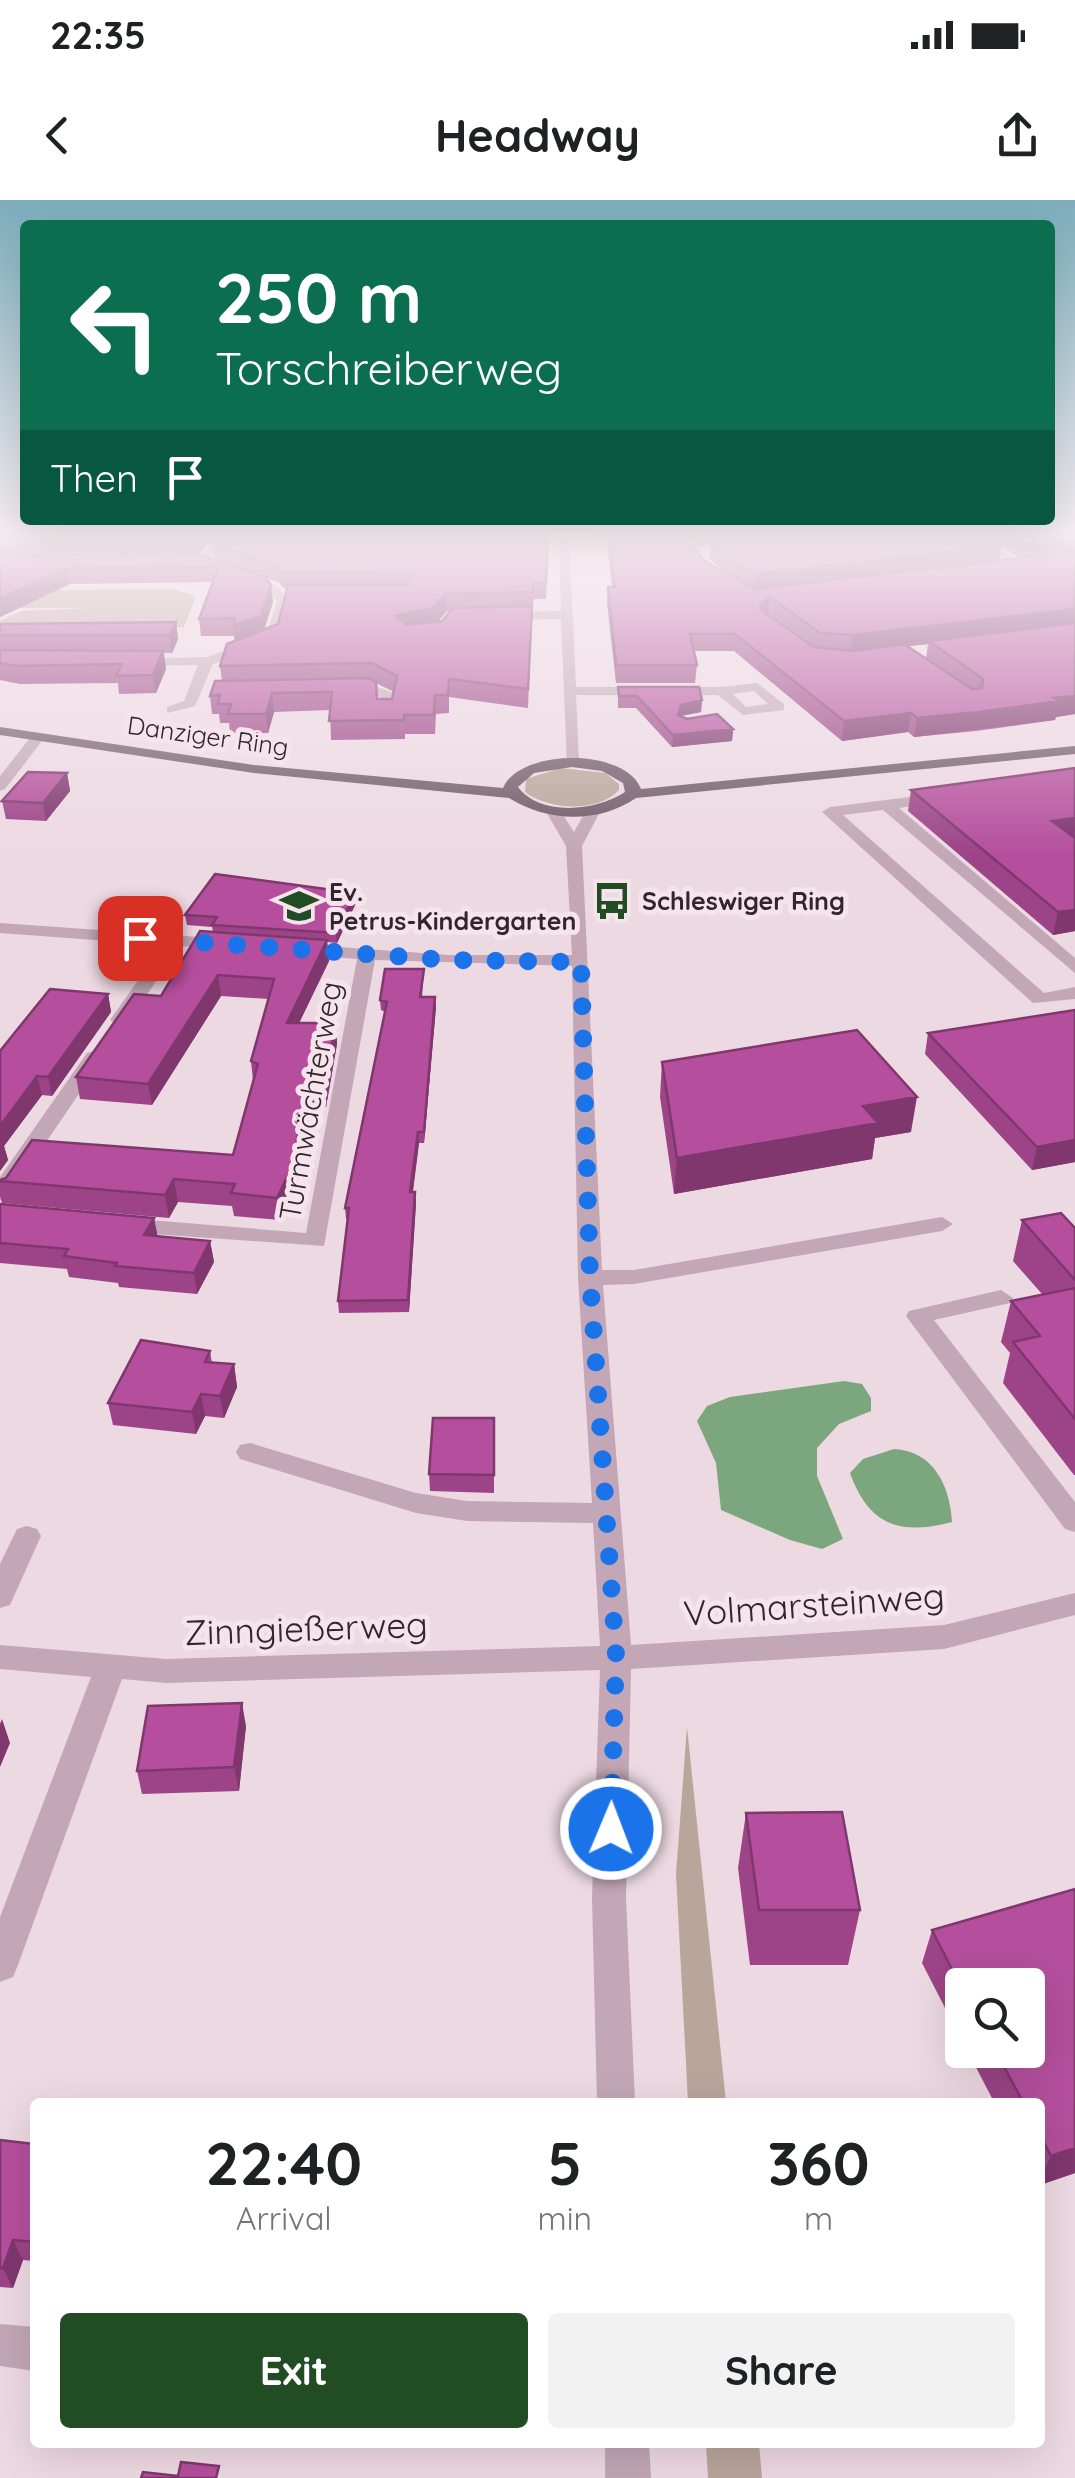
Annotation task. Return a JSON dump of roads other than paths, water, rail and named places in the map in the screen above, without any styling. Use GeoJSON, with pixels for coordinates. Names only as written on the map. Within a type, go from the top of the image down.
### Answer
{"type":"FeatureCollection","features":[{"type":"Feature","properties":{"kind":"main road","name":"Danziger Ring"},"geometry":{"type":"LineString","coordinates":[[0,731],[254,769],[410,784],[513,786]]}},
{"type":"Feature","properties":{"kind":"main road"},"geometry":{"type":"LineString","coordinates":[[630,785],[614,770],[572,763],[536,767],[513,786],[535,806],[592,810],[610,806],[630,785],[841,775],[1075,750]]}},
{"type":"Feature","properties":{"kind":"street"},"geometry":{"type":"LineString","coordinates":[[111,662],[208,662],[263,641]]}},
{"type":"Feature","properties":{"kind":"street"},"geometry":{"type":"LineString","coordinates":[[568,641],[572,763]]}},
{"type":"Feature","properties":{"kind":"street"},"geometry":{"type":"LineString","coordinates":[[172,710],[190,703],[202,668],[208,662]]}},
{"type":"Feature","properties":{"kind":"street"},"geometry":{"type":"LineString","coordinates":[[571,691],[722,691],[757,687],[780,708],[736,713],[722,691]]}},
{"type":"Feature","properties":{"kind":"street"},"geometry":{"type":"LineString","coordinates":[[333,690],[373,689],[388,696],[386,712]]}},
{"type":"Feature","properties":{"kind":"street"},"geometry":{"type":"LineString","coordinates":[[194,692],[213,692]]}},
{"type":"Feature","properties":{"kind":"street"},"geometry":{"type":"LineString","coordinates":[[0,786],[38,737]]}},
{"type":"Feature","properties":{"kind":"street"},"geometry":{"type":"LineString","coordinates":[[963,795],[830,812],[1040,999],[1075,993]]}},
{"type":"Feature","properties":{"kind":"street"},"geometry":{"type":"LineString","coordinates":[[886,805],[1075,967]]}},
{"type":"Feature","properties":{"kind":"street"},"geometry":{"type":"LineString","coordinates":[[553,810],[574,846],[590,1278],[616,1655],[610,1898],[616,2098]]}},
{"type":"Feature","properties":{"kind":"street"},"geometry":{"type":"LineString","coordinates":[[574,846],[592,810]]}},
{"type":"Feature","properties":{"kind":"street"},"geometry":{"type":"LineString","coordinates":[[0,928],[450,960],[581,962]]}},
{"type":"Feature","properties":{"kind":"street"},"geometry":{"type":"LineString","coordinates":[[0,1193],[176,941]]}},
{"type":"Feature","properties":{"kind":"street","name":"Turmwächterweg"},"geometry":{"type":"LineString","coordinates":[[99,1222],[316,1241],[367,954]]}},
{"type":"Feature","properties":{"kind":"street"},"geometry":{"type":"LineString","coordinates":[[590,1278],[634,1277],[942,1224]]}},
{"type":"Feature","properties":{"kind":"street"},"geometry":{"type":"LineString","coordinates":[[1001,1298],[918,1316],[1075,1522]]}},
{"type":"Feature","properties":{"kind":"street"},"geometry":{"type":"LineString","coordinates":[[250,1452],[416,1503],[467,1511],[608,1513]]}},
{"type":"Feature","properties":{"kind":"street"},"geometry":{"type":"LineString","coordinates":[[0,1596],[27,1536]]}},
{"type":"Feature","properties":{"kind":"street","name":"Volmarsteinweg"},"geometry":{"type":"LineString","coordinates":[[616,1655],[720,1654],[944,1637],[1075,1604]]}},
{"type":"Feature","properties":{"kind":"street","name":"Zinngießerweg"},"geometry":{"type":"LineString","coordinates":[[0,1656],[166,1671],[616,1655]]}},
{"type":"Feature","properties":{"kind":"street"},"geometry":{"type":"LineString","coordinates":[[0,1964],[110,1666]]}},
{"type":"Feature","properties":{"kind":"street"},"geometry":{"type":"LineString","coordinates":[[0,2345],[30,2348]]}},
{"type":"Feature","properties":{"kind":"street"},"geometry":{"type":"LineString","coordinates":[[627,2448],[628,2478]]}},
{"type":"Feature","properties":{"kind":"place","name":"Schleswiger Ring"},"geometry":{"type":"Point","coordinates":[612,901]}},
{"type":"Feature","properties":{"kind":"place","name":"Ev. Petrus-Kindergarten"},"geometry":{"type":"Point","coordinates":[299,906]}}]}
